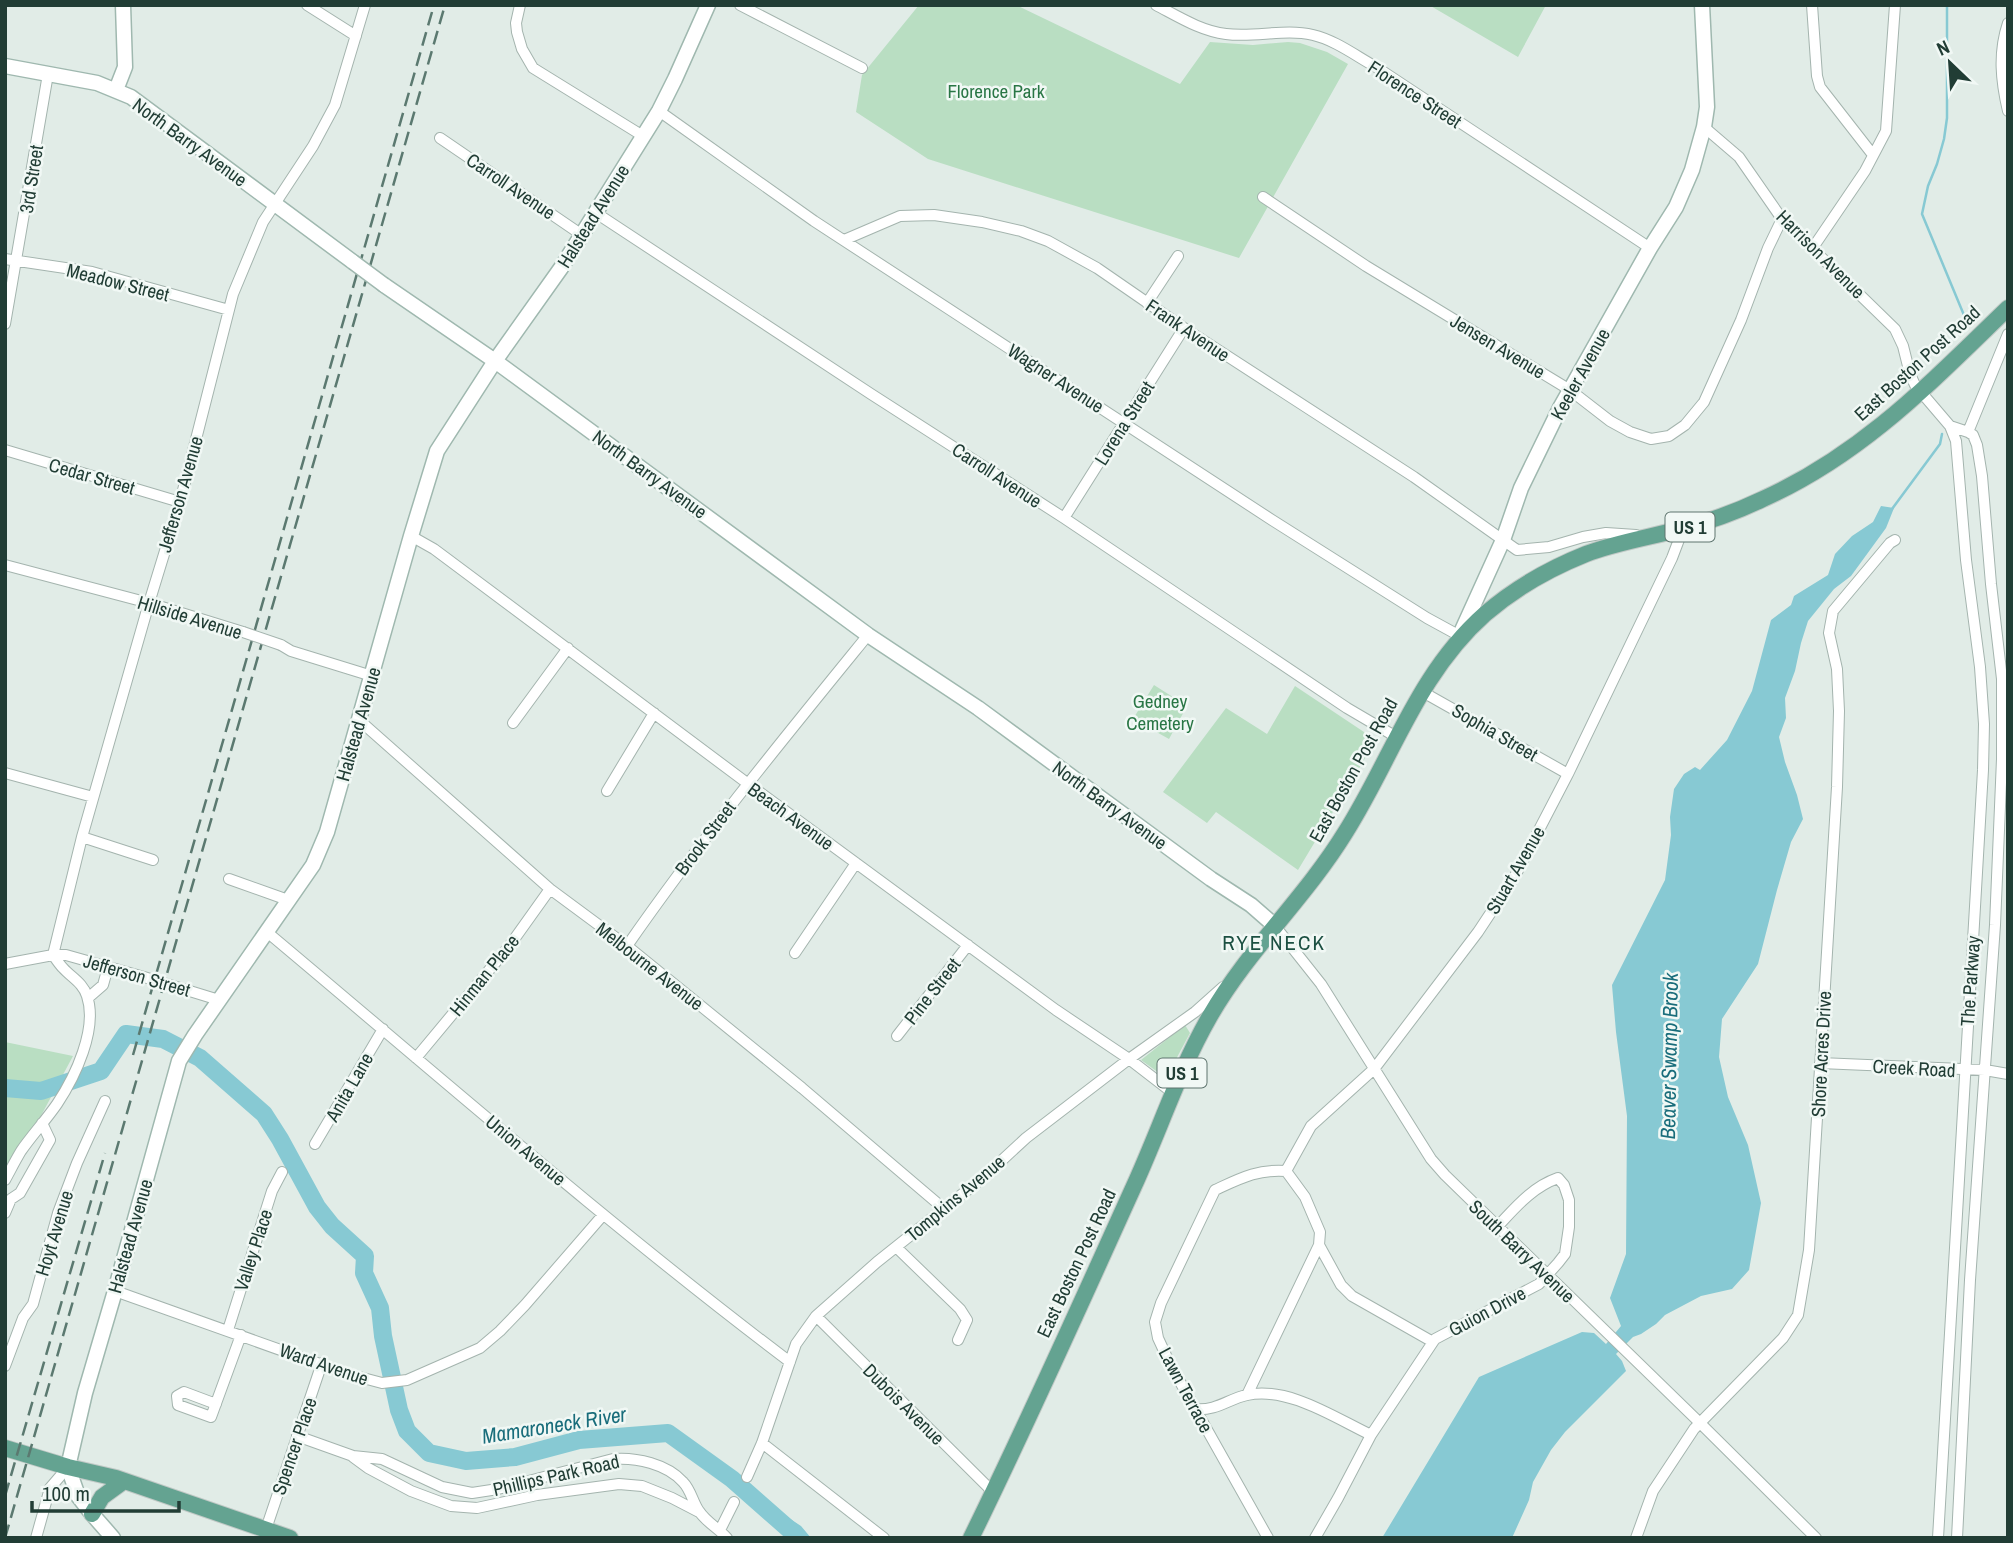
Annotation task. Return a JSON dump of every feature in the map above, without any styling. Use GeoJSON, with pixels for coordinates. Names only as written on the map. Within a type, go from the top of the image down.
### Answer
{"type":"FeatureCollection","features":[{"type":"Feature","properties":{"kind":"main road","name":"East Boston Post Road"},"geometry":{"type":"LineString","coordinates":[[971,1538],[1133,1189],[1198,1039],[1236,976],[1324,865],[1345,834],[1422,691],[1457,640],[1514,592],[1588,553],[1683,529],[1731,513],[1765,499],[1830,463],[1873,433],[1920,393],[2008,308]]}},
{"type":"Feature","properties":{"kind":"main road"},"geometry":{"type":"LineString","coordinates":[[5,1448],[124,1481],[290,1538]]}},
{"type":"Feature","properties":{"kind":"main road"},"geometry":{"type":"LineString","coordinates":[[92,1514],[102,1497],[124,1481]]}},
{"type":"Feature","properties":{"kind":"street"},"geometry":{"type":"LineString","coordinates":[[116,90],[125,67],[123,5]]}},
{"type":"Feature","properties":{"kind":"street"},"geometry":{"type":"LineString","coordinates":[[307,5],[356,36]]}},
{"type":"Feature","properties":{"kind":"street","name":"Jefferson Avenue"},"geometry":{"type":"LineString","coordinates":[[53,955],[93,797],[180,502],[233,294],[263,222],[313,146],[335,105],[365,5]]}},
{"type":"Feature","properties":{"kind":"street"},"geometry":{"type":"LineString","coordinates":[[520,5],[517,32],[522,49],[533,68],[643,136]]}},
{"type":"Feature","properties":{"kind":"street","name":"Halstead Avenue"},"geometry":{"type":"LineString","coordinates":[[68,1467],[85,1393],[180,1061],[195,1035],[313,865],[327,832],[437,451],[495,361],[561,268],[659,111],[708,5]]}},
{"type":"Feature","properties":{"kind":"street"},"geometry":{"type":"LineString","coordinates":[[740,5],[862,68]]}},
{"type":"Feature","properties":{"kind":"street","name":"Florence Street"},"geometry":{"type":"LineString","coordinates":[[1156,5],[1202,29],[1227,34],[1297,33],[1331,41],[1376,67],[1650,248]]}},
{"type":"Feature","properties":{"kind":"street","name":"Keeler Avenue"},"geometry":{"type":"LineString","coordinates":[[1457,640],[1503,540],[1521,488],[1570,390],[1676,206],[1692,170],[1707,107],[1702,5]]}},
{"type":"Feature","properties":{"kind":"street"},"geometry":{"type":"LineString","coordinates":[[1812,5],[1817,76],[1821,88],[1873,155]]}},
{"type":"Feature","properties":{"kind":"street"},"geometry":{"type":"LineString","coordinates":[[1812,249],[1865,171],[1886,131],[1895,5]]}},
{"type":"Feature","properties":{"kind":"street"},"geometry":{"type":"LineString","coordinates":[[2008,23],[2004,36],[2001,80],[2008,111]]}},
{"type":"Feature","properties":{"kind":"street","name":"North Barry Avenue"},"geometry":{"type":"LineString","coordinates":[[5,66],[78,79],[116,90],[159,117],[384,285],[495,361],[868,635],[978,708],[1211,880],[1251,905],[1275,926]]}},
{"type":"Feature","properties":{"kind":"street","name":"3rd Street"},"geometry":{"type":"LineString","coordinates":[[5,324],[48,74]]}},
{"type":"Feature","properties":{"kind":"street","name":"Wagner Avenue"},"geometry":{"type":"LineString","coordinates":[[659,111],[814,221],[1457,640]]}},
{"type":"Feature","properties":{"kind":"street","name":"Harrison Avenue"},"geometry":{"type":"LineString","coordinates":[[1704,127],[1739,157],[1782,219],[1895,329],[1903,346],[1910,374],[1920,393]]}},
{"type":"Feature","properties":{"kind":"street","name":"Carroll Avenue"},"geometry":{"type":"LineString","coordinates":[[440,138],[582,235]]}},
{"type":"Feature","properties":{"kind":"street","name":"Jensen Avenue"},"geometry":{"type":"LineString","coordinates":[[1263,197],[1366,266],[1570,390],[1610,421],[1651,439],[1669,436],[1685,425],[1704,402],[1782,219]]}},
{"type":"Feature","properties":{"kind":"street","name":"Carroll Avenue"},"geometry":{"type":"LineString","coordinates":[[596,213],[1064,518],[1347,708],[1398,738]]}},
{"type":"Feature","properties":{"kind":"street","name":"Frank Avenue"},"geometry":{"type":"LineString","coordinates":[[844,240],[900,216],[934,215],[982,222],[1021,231],[1048,241],[1097,268],[1184,328],[1414,477],[1503,540]]}},
{"type":"Feature","properties":{"kind":"street"},"geometry":{"type":"LineString","coordinates":[[1147,303],[1178,256]]}},
{"type":"Feature","properties":{"kind":"street","name":"Meadow Street"},"geometry":{"type":"LineString","coordinates":[[5,259],[92,272],[229,310]]}},
{"type":"Feature","properties":{"kind":"street","name":"Lorena Street"},"geometry":{"type":"LineString","coordinates":[[1064,518],[1184,328]]}},
{"type":"Feature","properties":{"kind":"street"},"geometry":{"type":"LineString","coordinates":[[1968,432],[2008,334]]}},
{"type":"Feature","properties":{"kind":"street","name":"The Parkway"},"geometry":{"type":"LineString","coordinates":[[1920,393],[1950,426],[1956,441],[1984,724],[1938,1538]]}},
{"type":"Feature","properties":{"kind":"street","name":"The Parkway"},"geometry":{"type":"LineString","coordinates":[[1950,426],[1973,435],[1977,445],[2002,679],[2002,759],[1995,925],[1970,1288],[1957,1538]]}},
{"type":"Feature","properties":{"kind":"street","name":"Cedar Street"},"geometry":{"type":"LineString","coordinates":[[5,450],[180,502]]}},
{"type":"Feature","properties":{"kind":"street","name":"Stuart Avenue"},"geometry":{"type":"LineString","coordinates":[[1286,1171],[1311,1126],[1374,1069],[1508,888],[1568,774],[1672,558],[1683,529]]}},
{"type":"Feature","properties":{"kind":"street"},"geometry":{"type":"LineString","coordinates":[[1503,540],[1517,550],[1549,547],[1606,533],[1649,537]]}},
{"type":"Feature","properties":{"kind":"street","name":"Beach Avenue"},"geometry":{"type":"LineString","coordinates":[[411,536],[434,549],[747,783],[1173,1093]]}},
{"type":"Feature","properties":{"kind":"street","name":"Shore Acres Drive"},"geometry":{"type":"LineString","coordinates":[[1636,1538],[1653,1491],[1695,1429],[1783,1338],[1798,1315],[1809,1250],[1838,749],[1837,669],[1829,633],[1833,611],[1895,540]]}},
{"type":"Feature","properties":{"kind":"street","name":"Hillside Avenue"},"geometry":{"type":"LineString","coordinates":[[5,565],[149,603],[372,676]]}},
{"type":"Feature","properties":{"kind":"street","name":"Brook Street"},"geometry":{"type":"LineString","coordinates":[[627,946],[747,783],[868,635]]}},
{"type":"Feature","properties":{"kind":"street"},"geometry":{"type":"LineString","coordinates":[[513,723],[568,648]]}},
{"type":"Feature","properties":{"kind":"street","name":"Sophia Street"},"geometry":{"type":"LineString","coordinates":[[1422,691],[1568,774]]}},
{"type":"Feature","properties":{"kind":"street"},"geometry":{"type":"LineString","coordinates":[[607,791],[654,713]]}},
{"type":"Feature","properties":{"kind":"street","name":"Melbourne Avenue"},"geometry":{"type":"LineString","coordinates":[[359,720],[550,890],[627,946],[802,1088],[943,1208]]}},
{"type":"Feature","properties":{"kind":"street"},"geometry":{"type":"LineString","coordinates":[[5,773],[93,797]]}},
{"type":"Feature","properties":{"kind":"street"},"geometry":{"type":"LineString","coordinates":[[82,837],[153,860]]}},
{"type":"Feature","properties":{"kind":"street"},"geometry":{"type":"LineString","coordinates":[[795,953],[856,863]]}},
{"type":"Feature","properties":{"kind":"street"},"geometry":{"type":"LineString","coordinates":[[229,879],[288,900]]}},
{"type":"Feature","properties":{"kind":"street","name":"Hinman Place"},"geometry":{"type":"LineString","coordinates":[[416,1058],[510,945],[550,890]]}},
{"type":"Feature","properties":{"kind":"street","name":"South Barry Avenue"},"geometry":{"type":"LineString","coordinates":[[1275,926],[1321,984],[1431,1159],[1497,1227],[1612,1336],[1816,1538]]}},
{"type":"Feature","properties":{"kind":"street","name":"Union Avenue"},"geometry":{"type":"LineString","coordinates":[[267,932],[603,1215],[790,1362]]}},
{"type":"Feature","properties":{"kind":"street","name":"Pine Street"},"geometry":{"type":"LineString","coordinates":[[897,1036],[968,945]]}},
{"type":"Feature","properties":{"kind":"street"},"geometry":{"type":"LineString","coordinates":[[5,964],[53,955],[63,969],[77,980],[88,998],[90,1013],[89,1031],[76,1069],[58,1103],[20,1153],[5,1180]]}},
{"type":"Feature","properties":{"kind":"street","name":"Jefferson Street"},"geometry":{"type":"LineString","coordinates":[[53,955],[66,955],[219,1000]]}},
{"type":"Feature","properties":{"kind":"street"},"geometry":{"type":"LineString","coordinates":[[88,998],[103,985],[108,967]]}},
{"type":"Feature","properties":{"kind":"street","name":"Tompkins Avenue"},"geometry":{"type":"LineString","coordinates":[[747,1477],[762,1443],[796,1344],[816,1316],[943,1208],[985,1176],[1026,1138],[1195,1012],[1236,976]]}},
{"type":"Feature","properties":{"kind":"street","name":"Anita Lane"},"geometry":{"type":"LineString","coordinates":[[315,1144],[383,1029]]}},
{"type":"Feature","properties":{"kind":"street","name":"Creek Road"},"geometry":{"type":"LineString","coordinates":[[1820,1063],[1985,1070],[2008,1074]]}},
{"type":"Feature","properties":{"kind":"street","name":"Hoyt Avenue"},"geometry":{"type":"LineString","coordinates":[[5,1366],[23,1318],[33,1304],[58,1213],[105,1101]]}},
{"type":"Feature","properties":{"kind":"street"},"geometry":{"type":"LineString","coordinates":[[5,1213],[8,1198],[20,1193],[50,1140],[42,1124]]}},
{"type":"Feature","properties":{"kind":"street","name":"Lawn Terrace"},"geometry":{"type":"LineString","coordinates":[[1268,1538],[1170,1364],[1158,1338],[1155,1322],[1215,1190],[1249,1175],[1268,1170],[1286,1171]]}},
{"type":"Feature","properties":{"kind":"street","name":"Guion Drive"},"geometry":{"type":"LineString","coordinates":[[1286,1171],[1305,1197],[1320,1232],[1319,1245],[1341,1285],[1352,1296],[1433,1342],[1452,1328],[1539,1284],[1547,1275],[1564,1254],[1569,1227],[1569,1200],[1564,1185],[1558,1178],[1530,1193],[1497,1227]]}},
{"type":"Feature","properties":{"kind":"street","name":"Valley Place"},"geometry":{"type":"LineString","coordinates":[[228,1330],[272,1191],[282,1172]]}},
{"type":"Feature","properties":{"kind":"street","name":"Ward Avenue"},"geometry":{"type":"LineString","coordinates":[[115,1291],[348,1374],[382,1383],[407,1380],[480,1348],[500,1331],[603,1215]]}},
{"type":"Feature","properties":{"kind":"street"},"geometry":{"type":"LineString","coordinates":[[1247,1395],[1319,1245]]}},
{"type":"Feature","properties":{"kind":"street"},"geometry":{"type":"LineString","coordinates":[[896,1247],[960,1309],[967,1320],[958,1340]]}},
{"type":"Feature","properties":{"kind":"street"},"geometry":{"type":"LineString","coordinates":[[1952,1285],[1970,1288]]}},
{"type":"Feature","properties":{"kind":"street"},"geometry":{"type":"LineString","coordinates":[[1950,1310],[1969,1312]]}},
{"type":"Feature","properties":{"kind":"street","name":"Dubois Avenue"},"geometry":{"type":"LineString","coordinates":[[816,1316],[992,1491]]}},
{"type":"Feature","properties":{"kind":"street"},"geometry":{"type":"LineString","coordinates":[[216,1404],[241,1335]]}},
{"type":"Feature","properties":{"kind":"street"},"geometry":{"type":"LineString","coordinates":[[1315,1538],[1371,1435],[1433,1342]]}},
{"type":"Feature","properties":{"kind":"street","name":"Spencer Place"},"geometry":{"type":"LineString","coordinates":[[266,1529],[321,1363]]}},
{"type":"Feature","properties":{"kind":"street"},"geometry":{"type":"LineString","coordinates":[[1195,1409],[1208,1410],[1247,1395],[1273,1393],[1295,1399],[1371,1435]]}},
{"type":"Feature","properties":{"kind":"street","name":"Phillips Park Road"},"geometry":{"type":"LineString","coordinates":[[297,1436],[353,1456],[382,1459],[442,1487],[472,1493],[498,1489],[613,1459],[644,1461],[674,1475],[684,1483],[699,1512]]}},
{"type":"Feature","properties":{"kind":"street"},"geometry":{"type":"LineString","coordinates":[[762,1443],[884,1538]]}},
{"type":"Feature","properties":{"kind":"street","name":"Phillips Park Road"},"geometry":{"type":"LineString","coordinates":[[353,1456],[368,1468],[411,1491],[451,1506],[477,1508],[537,1495],[619,1484],[642,1486],[699,1512],[723,1534]]}},
{"type":"Feature","properties":{"kind":"street"},"geometry":{"type":"LineString","coordinates":[[68,1467],[78,1496],[113,1538]]}},
{"type":"Feature","properties":{"kind":"street"},"geometry":{"type":"LineString","coordinates":[[36,1538],[50,1488],[68,1467]]}},
{"type":"Feature","properties":{"kind":"street"},"geometry":{"type":"LineString","coordinates":[[723,1534],[734,1502]]}},
{"type":"Feature","properties":{"kind":"green space","name":"Florence Park"},"geometry":{"type":"Polygon","coordinates":[[[919,5],[1016,5],[1180,84],[1210,42],[1253,45],[1300,43],[1327,52],[1348,64],[1239,258],[928,159],[856,112],[862,75],[919,5]]]}},
{"type":"Feature","properties":{"kind":"green space"},"geometry":{"type":"Polygon","coordinates":[[[1429,5],[1546,5],[1518,57],[1429,5]]]}},
{"type":"Feature","properties":{"kind":"green space","name":"Gedney Cemetery"},"geometry":{"type":"Polygon","coordinates":[[[1154,685],[1187,706],[1169,739],[1133,719],[1154,685]]]}},
{"type":"Feature","properties":{"kind":"green space"},"geometry":{"type":"Polygon","coordinates":[[[1295,686],[1376,740],[1298,870],[1216,812],[1207,823],[1163,792],[1226,708],[1267,734],[1295,686]]]}},
{"type":"Feature","properties":{"kind":"green space"},"geometry":{"type":"Polygon","coordinates":[[[1185,1025],[1190,1033],[1166,1078],[1141,1060],[1185,1025]]]}},
{"type":"Feature","properties":{"kind":"green space"},"geometry":{"type":"Polygon","coordinates":[[[5,1042],[73,1056],[5,1183],[5,1042]]]}},
{"type":"Feature","properties":{"kind":"water"},"geometry":{"type":"Polygon","coordinates":[[[1881,506],[1894,508],[1886,528],[1851,576],[1834,589],[1808,621],[1801,643],[1785,698],[1786,718],[1779,737],[1803,819],[1791,842],[1758,964],[1722,1019],[1719,1057],[1728,1097],[1748,1145],[1761,1203],[1749,1270],[1732,1289],[1701,1296],[1665,1315],[1656,1324],[1633,1337],[1616,1354],[1626,1371],[1565,1432],[1551,1450],[1533,1482],[1529,1500],[1512,1538],[1382,1538],[1479,1377],[1582,1332],[1594,1333],[1606,1344],[1621,1326],[1610,1298],[1626,1254],[1627,1116],[1612,985],[1665,880],[1674,789],[1684,774],[1695,767],[1700,770],[1727,740],[1752,691],[1771,620],[1791,605],[1794,596],[1828,575],[1835,554],[1852,536],[1873,522],[1881,506]]]}},
{"type":"Feature","properties":{"kind":"water"},"geometry":{"type":"Polygon","coordinates":[[[772,1507],[801,1526],[811,1538],[785,1538],[770,1517],[772,1507]]]}},
{"type":"Feature","properties":{"kind":"waterway","name":"Beaver Swamp Brook"},"geometry":{"type":"LineString","coordinates":[[1947,5],[1947,118],[1944,139],[1928,186],[1922,214],[1966,320]]}},
{"type":"Feature","properties":{"kind":"waterway","name":"Beaver Swamp Brook"},"geometry":{"type":"LineString","coordinates":[[1892,509],[1940,444],[1942,434]]}},
{"type":"Feature","properties":{"kind":"waterway","name":"Mamaroneck River"},"geometry":{"type":"LineString","coordinates":[[5,1088],[41,1091],[101,1071],[126,1034],[163,1039],[200,1058],[264,1114],[317,1207],[332,1226],[365,1256],[364,1273],[380,1308],[383,1336],[399,1410],[407,1431],[429,1453],[466,1461],[515,1457],[579,1440],[668,1433],[732,1479],[799,1538]]}},
{"type":"Feature","properties":{"kind":"railway"},"geometry":{"type":"LineString","coordinates":[[133,1055],[434,5]]}},
{"type":"Feature","properties":{"kind":"railway"},"geometry":{"type":"LineString","coordinates":[[5,1538],[445,5]]}},
{"type":"Feature","properties":{"kind":"railway"},"geometry":{"type":"LineString","coordinates":[[5,1496],[105,1153]]}},
{"type":"Feature","properties":{"kind":"district","name":"RYE NECK"},"geometry":{"type":"Point","coordinates":[1274,942]}}]}
